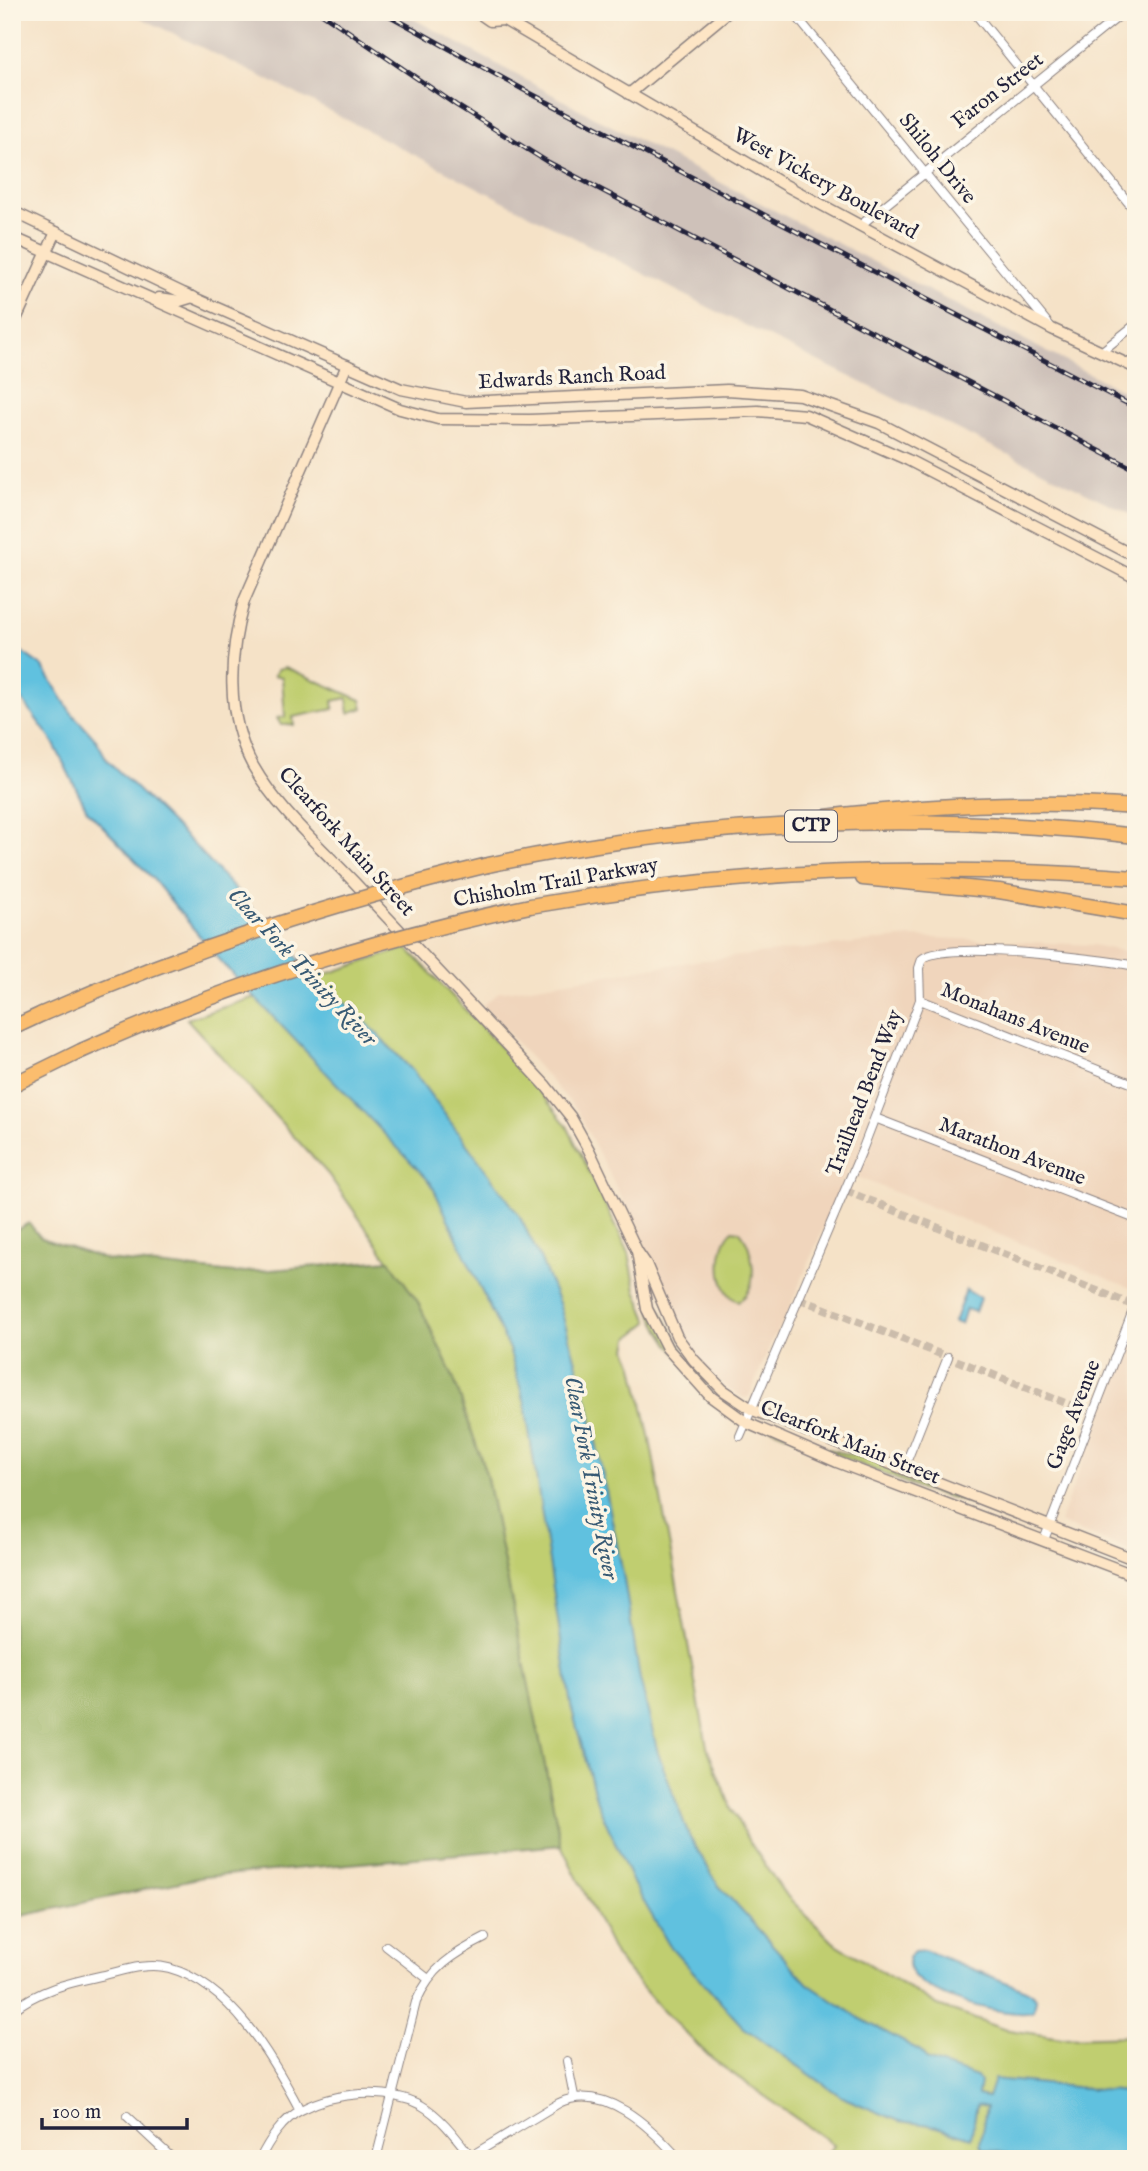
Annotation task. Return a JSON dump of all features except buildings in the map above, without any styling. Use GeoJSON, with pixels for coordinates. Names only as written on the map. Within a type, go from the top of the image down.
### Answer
{"type":"FeatureCollection","features":[{"type":"Feature","properties":{"kind":"highway"},"geometry":{"type":"LineString","coordinates":[[700,831],[899,809],[1060,805],[1136,807]]}},
{"type":"Feature","properties":{"kind":"highway","name":"Chisholm Trail Parkway"},"geometry":{"type":"LineString","coordinates":[[12,1028],[130,975],[239,934],[337,903],[488,865],[607,842],[700,831],[929,823],[1018,826],[1136,836]]}},
{"type":"Feature","properties":{"kind":"highway","name":"Chisholm Trail Parkway"},"geometry":{"type":"LineString","coordinates":[[12,1085],[186,1005],[290,968],[415,932],[530,906],[638,888],[799,872],[947,869],[1136,878]]}},
{"type":"Feature","properties":{"kind":"highway"},"geometry":{"type":"LineString","coordinates":[[799,872],[999,891],[1136,914]]}},
{"type":"Feature","properties":{"kind":"street","name":"West Vickery Boulevard"},"geometry":{"type":"LineString","coordinates":[[477,12],[490,21],[501,16],[774,178],[1052,329],[1136,368]]}},
{"type":"Feature","properties":{"kind":"street"},"geometry":{"type":"LineString","coordinates":[[629,93],[728,12]]}},
{"type":"Feature","properties":{"kind":"street","name":"Shiloh Drive"},"geometry":{"type":"LineString","coordinates":[[793,12],[1052,329]]}},
{"type":"Feature","properties":{"kind":"street"},"geometry":{"type":"LineString","coordinates":[[974,12],[1136,212]]}},
{"type":"Feature","properties":{"kind":"street","name":"Faron Street"},"geometry":{"type":"LineString","coordinates":[[862,224],[924,171],[1124,12]]}},
{"type":"Feature","properties":{"kind":"street","name":"Edwards Ranch Road"},"geometry":{"type":"LineString","coordinates":[[12,211],[194,297],[401,389],[466,402],[727,390],[800,395],[879,422],[1136,557]]}},
{"type":"Feature","properties":{"kind":"street"},"geometry":{"type":"LineString","coordinates":[[12,328],[56,232]]}},
{"type":"Feature","properties":{"kind":"street","name":"Edwards Ranch Road"},"geometry":{"type":"LineString","coordinates":[[12,237],[400,409],[438,419],[510,420],[758,411],[806,415],[908,460],[1136,578]]}},
{"type":"Feature","properties":{"kind":"street"},"geometry":{"type":"LineString","coordinates":[[136,293],[180,301],[194,297]]}},
{"type":"Feature","properties":{"kind":"street"},"geometry":{"type":"LineString","coordinates":[[1101,352],[1136,324]]}},
{"type":"Feature","properties":{"kind":"street","name":"Clearfork Main Street"},"geometry":{"type":"LineString","coordinates":[[347,365],[244,601],[235,635],[232,673],[234,713],[252,765],[271,792],[546,1086],[570,1116],[617,1204],[677,1337],[694,1360],[723,1390],[753,1410],[1136,1560]]}},
{"type":"Feature","properties":{"kind":"street"},"geometry":{"type":"LineString","coordinates":[[509,400],[510,420]]}},
{"type":"Feature","properties":{"kind":"street"},"geometry":{"type":"LineString","coordinates":[[870,443],[879,422]]}},
{"type":"Feature","properties":{"kind":"street","name":"Trailhead Bend Way"},"geometry":{"type":"LineString","coordinates":[[740,1436],[875,1118],[920,1000],[920,962],[932,953],[1048,954],[1136,966]]}},
{"type":"Feature","properties":{"kind":"street","name":"Monahans Avenue"},"geometry":{"type":"LineString","coordinates":[[920,1000],[1136,1085]]}},
{"type":"Feature","properties":{"kind":"street","name":"Marathon Avenue"},"geometry":{"type":"LineString","coordinates":[[875,1118],[1136,1219]]}},
{"type":"Feature","properties":{"kind":"street","name":"Clearfork Main Street"},"geometry":{"type":"LineString","coordinates":[[637,1251],[640,1284],[647,1309],[667,1349],[710,1396],[747,1423],[837,1462],[1136,1576]]}},
{"type":"Feature","properties":{"kind":"street","name":"Gage Avenue"},"geometry":{"type":"LineString","coordinates":[[1044,1540],[1136,1303]]}},
{"type":"Feature","properties":{"kind":"street"},"geometry":{"type":"LineString","coordinates":[[904,1468],[948,1357]]}},
{"type":"Feature","properties":{"kind":"street"},"geometry":{"type":"LineString","coordinates":[[376,2159],[390,2095],[416,2002],[427,1978],[443,1961],[485,1938]]}},
{"type":"Feature","properties":{"kind":"street"},"geometry":{"type":"LineString","coordinates":[[386,1946],[427,1978]]}},
{"type":"Feature","properties":{"kind":"street"},"geometry":{"type":"LineString","coordinates":[[12,2011],[53,1987],[137,1967],[167,1968],[195,1979],[222,2000],[279,2071],[300,2110]]}},
{"type":"Feature","properties":{"kind":"street"},"geometry":{"type":"LineString","coordinates":[[567,2061],[574,2096]]}},
{"type":"Feature","properties":{"kind":"street"},"geometry":{"type":"LineString","coordinates":[[260,2159],[282,2126],[300,2110],[346,2097],[390,2095],[422,2106],[437,2117],[472,2157],[574,2096],[600,2098],[634,2117],[679,2159]]}},
{"type":"Feature","properties":{"kind":"street"},"geometry":{"type":"LineString","coordinates":[[127,2116],[173,2159]]}},
{"type":"Feature","properties":{"kind":"shaded area"},"geometry":{"type":"Polygon","coordinates":[[[129,12],[401,12],[590,115],[1136,398],[1136,517],[710,308],[291,91],[129,12]]]}},
{"type":"Feature","properties":{"kind":"shaded area"},"geometry":{"type":"Polygon","coordinates":[[[910,937],[1093,945],[1136,954],[1136,1290],[857,1177],[849,1167],[784,1321],[773,1338],[749,1397],[744,1398],[726,1388],[709,1372],[677,1331],[636,1226],[577,1110],[483,1005],[499,992],[696,961],[910,937]]]}},
{"type":"Feature","properties":{"kind":"shaded area"},"geometry":{"type":"Polygon","coordinates":[[[1136,1327],[1136,1553],[1059,1523],[1136,1327]]]}},
{"type":"Feature","properties":{"kind":"green space"},"geometry":{"type":"Polygon","coordinates":[[[285,667],[361,700],[363,708],[349,713],[347,698],[333,701],[334,709],[293,717],[294,725],[281,725],[277,718],[285,717],[282,677],[274,675],[278,669],[285,667]]]}},
{"type":"Feature","properties":{"kind":"green space"},"geometry":{"type":"Polygon","coordinates":[[[407,948],[525,1073],[567,1126],[629,1253],[636,1290],[649,1322],[629,1338],[627,1349],[634,1366],[650,1440],[707,1747],[731,1808],[747,1838],[784,1893],[833,1942],[938,2006],[1003,2029],[1062,2038],[1136,2036],[1136,2159],[832,2159],[825,2156],[834,2145],[712,2059],[660,2008],[616,1957],[561,1845],[486,1474],[454,1379],[418,1302],[328,1174],[187,1019],[407,948]]]}},
{"type":"Feature","properties":{"kind":"green space"},"geometry":{"type":"Polygon","coordinates":[[[29,1223],[41,1238],[107,1260],[234,1273],[389,1260],[418,1302],[454,1379],[486,1474],[561,1845],[203,1877],[12,1918],[12,1232],[29,1223]]]}},
{"type":"Feature","properties":{"kind":"green space"},"geometry":{"type":"Polygon","coordinates":[[[733,1230],[739,1231],[744,1238],[753,1268],[750,1288],[738,1301],[730,1296],[725,1288],[720,1267],[723,1246],[733,1230]]]}},
{"type":"Feature","properties":{"kind":"green space"},"geometry":{"type":"Polygon","coordinates":[[[649,1290],[692,1366],[738,1407],[713,1390],[669,1344],[654,1318],[649,1290]]]}},
{"type":"Feature","properties":{"kind":"green space"},"geometry":{"type":"Polygon","coordinates":[[[766,1426],[824,1448],[872,1460],[973,1500],[972,1503],[926,1491],[766,1426]]]}},
{"type":"Feature","properties":{"kind":"water","name":"Clear Fork Trinity River"},"geometry":{"type":"Polygon","coordinates":[[[12,645],[43,667],[70,711],[97,741],[107,760],[194,845],[330,993],[353,1009],[412,1070],[519,1215],[559,1303],[588,1403],[624,1579],[640,1679],[658,1753],[689,1836],[719,1886],[808,1984],[859,2018],[921,2051],[927,2060],[977,2077],[980,2082],[978,2095],[988,2097],[994,2079],[1136,2093],[1136,2159],[1034,2159],[983,2149],[980,2144],[986,2107],[977,2105],[971,2138],[930,2125],[899,2121],[842,2097],[743,2027],[669,1945],[633,1883],[597,1802],[571,1706],[525,1404],[509,1349],[431,1183],[220,961],[153,879],[87,810],[53,742],[23,701],[12,693],[12,645]]]}},
{"type":"Feature","properties":{"kind":"water"},"geometry":{"type":"Polygon","coordinates":[[[966,1290],[980,1298],[975,1312],[966,1309],[961,1324],[954,1322],[966,1290]]]}},
{"type":"Feature","properties":{"kind":"water"},"geometry":{"type":"Polygon","coordinates":[[[924,1950],[1031,1992],[1036,1999],[1034,2011],[1022,2013],[978,2006],[931,1989],[915,1977],[908,1964],[914,1951],[924,1950]]]}},
{"type":"Feature","properties":{"kind":"tunnel"},"geometry":{"type":"LineString","coordinates":[[846,1191],[1135,1306]]}},
{"type":"Feature","properties":{"kind":"tunnel"},"geometry":{"type":"LineString","coordinates":[[800,1299],[1093,1414]]}},
{"type":"Feature","properties":{"kind":"railway"},"geometry":{"type":"LineString","coordinates":[[320,12],[456,105],[546,161],[1136,470]]}},
{"type":"Feature","properties":{"kind":"railway"},"geometry":{"type":"LineString","coordinates":[[383,12],[524,90],[1136,408]]}}]}
